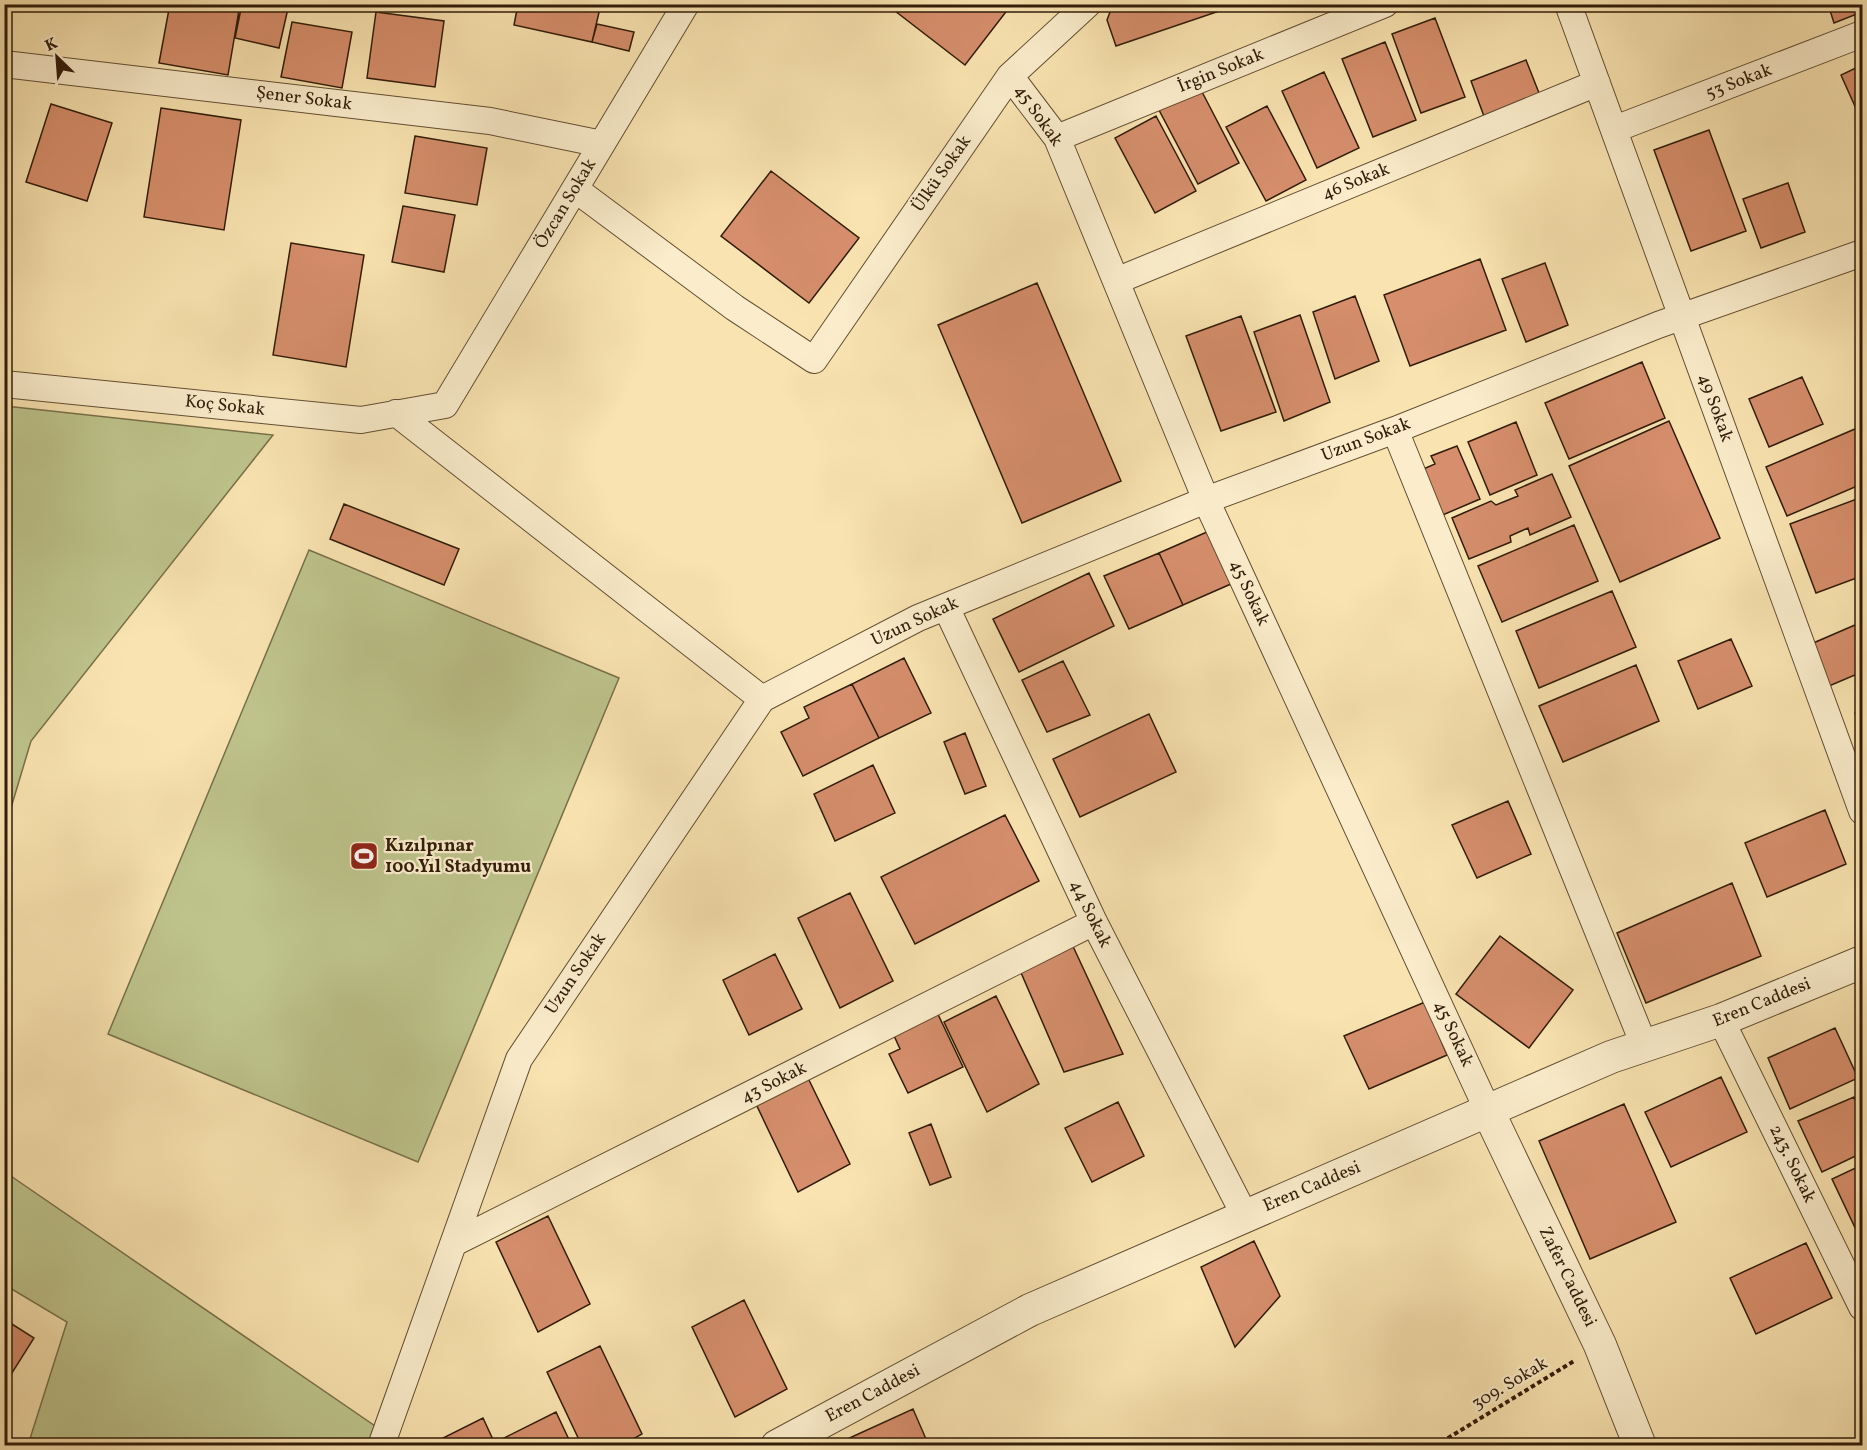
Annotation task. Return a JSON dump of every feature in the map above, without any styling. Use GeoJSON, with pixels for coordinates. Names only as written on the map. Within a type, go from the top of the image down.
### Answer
{"type":"FeatureCollection","features":[{"type":"Feature","properties":{"kind":"street","name":"Özcan Sokak"},"geometry":{"type":"LineString","coordinates":[[446,405],[687,4]]}},
{"type":"Feature","properties":{"kind":"street","name":"Ülkü Sokak"},"geometry":{"type":"LineString","coordinates":[[575,189],[735,309],[814,360],[1010,76],[1088,4]]}},
{"type":"Feature","properties":{"kind":"street","name":"İrgin Sokak"},"geometry":{"type":"LineString","coordinates":[[1057,138],[1385,4]]}},
{"type":"Feature","properties":{"kind":"street","name":"49 Sokak"},"geometry":{"type":"LineString","coordinates":[[1568,4],[1863,811]]}},
{"type":"Feature","properties":{"kind":"street","name":"53 Sokak"},"geometry":{"type":"LineString","coordinates":[[1615,129],[1863,34]]}},
{"type":"Feature","properties":{"kind":"street","name":"Şener Sokak"},"geometry":{"type":"LineString","coordinates":[[4,64],[490,121],[602,144]]}},
{"type":"Feature","properties":{"kind":"street","name":"45 Sokak"},"geometry":{"type":"LineString","coordinates":[[1010,76],[1057,138],[1206,500],[1488,1111]]}},
{"type":"Feature","properties":{"kind":"street","name":"46 Sokak"},"geometry":{"type":"LineString","coordinates":[[1116,281],[1597,83]]}},
{"type":"Feature","properties":{"kind":"street","name":"Uzun Sokak"},"geometry":{"type":"LineString","coordinates":[[381,1446],[519,1059],[762,699],[918,618],[1206,500],[1395,430],[1682,316],[1863,253]]}},
{"type":"Feature","properties":{"kind":"street","name":"Koç Sokak"},"geometry":{"type":"LineString","coordinates":[[4,384],[362,420],[446,405]]}},
{"type":"Feature","properties":{"kind":"street"},"geometry":{"type":"LineString","coordinates":[[396,413],[762,699]]}},
{"type":"Feature","properties":{"kind":"street"},"geometry":{"type":"LineString","coordinates":[[1395,430],[1644,1045]]}},
{"type":"Feature","properties":{"kind":"street","name":"44 Sokak"},"geometry":{"type":"LineString","coordinates":[[946,607],[1094,922],[1245,1216]]}},
{"type":"Feature","properties":{"kind":"street","name":"43 Sokak"},"geometry":{"type":"LineString","coordinates":[[454,1243],[1094,922]]}},
{"type":"Feature","properties":{"kind":"street","name":"Eren Caddesi"},"geometry":{"type":"LineString","coordinates":[[777,1446],[1030,1310],[1644,1045],[1720,1020],[1863,962]]}},
{"type":"Feature","properties":{"kind":"street","name":"243. Sokak"},"geometry":{"type":"LineString","coordinates":[[1720,1020],[1863,1307]]}},
{"type":"Feature","properties":{"kind":"street","name":"Zafer Caddesi"},"geometry":{"type":"LineString","coordinates":[[1488,1111],[1600,1345],[1640,1446]]}},
{"type":"Feature","properties":{"kind":"path","name":"309. Sokak"},"geometry":{"type":"LineString","coordinates":[[1435,1446],[1600,1345]]}},
{"type":"Feature","properties":{"kind":"green space"},"geometry":{"type":"Polygon","coordinates":[[[5,406],[273,435],[31,741],[5,828],[5,406]]]}},
{"type":"Feature","properties":{"kind":"green space","name":"Kızılpınar 100.Yıl Stadyumu"},"geometry":{"type":"Polygon","coordinates":[[[309,550],[619,678],[418,1162],[108,1034],[309,550]]]}},
{"type":"Feature","properties":{"kind":"green space"},"geometry":{"type":"Polygon","coordinates":[[[5,1172],[378,1428],[371,1445],[28,1445],[67,1322],[5,1285],[5,1172]]]}},
{"type":"Feature","properties":{"kind":"building"},"geometry":{"type":"Polygon","coordinates":[[[182,4],[240,4],[228,75],[159,63],[169,9],[181,11],[182,4]]]}},
{"type":"Feature","properties":{"kind":"building"},"geometry":{"type":"Polygon","coordinates":[[[242,4],[289,4],[279,48],[235,38],[242,4]]]}},
{"type":"Feature","properties":{"kind":"building"},"geometry":{"type":"Polygon","coordinates":[[[518,4],[601,4],[592,42],[514,25],[518,4]]]}},
{"type":"Feature","properties":{"kind":"building"},"geometry":{"type":"Polygon","coordinates":[[[886,4],[1012,4],[965,65],[886,4]]]}},
{"type":"Feature","properties":{"kind":"building"},"geometry":{"type":"Polygon","coordinates":[[[1113,4],[1240,4],[1116,46],[1107,20],[1113,4]]]}},
{"type":"Feature","properties":{"kind":"building"},"geometry":{"type":"Polygon","coordinates":[[[1828,4],[1862,4],[1862,12],[1834,23],[1828,4]]]}},
{"type":"Feature","properties":{"kind":"building"},"geometry":{"type":"Polygon","coordinates":[[[376,12],[444,21],[435,87],[367,78],[376,12]]]}},
{"type":"Feature","properties":{"kind":"building"},"geometry":{"type":"Polygon","coordinates":[[[1435,18],[1465,97],[1421,113],[1392,34],[1435,18]]]}},
{"type":"Feature","properties":{"kind":"building"},"geometry":{"type":"Polygon","coordinates":[[[292,22],[352,32],[342,88],[281,77],[292,22]]]}},
{"type":"Feature","properties":{"kind":"building"},"geometry":{"type":"Polygon","coordinates":[[[597,24],[634,32],[629,51],[592,42],[597,24]]]}},
{"type":"Feature","properties":{"kind":"building"},"geometry":{"type":"Polygon","coordinates":[[[1385,42],[1416,120],[1373,137],[1342,59],[1385,42]]]}},
{"type":"Feature","properties":{"kind":"building"},"geometry":{"type":"Polygon","coordinates":[[[1526,60],[1541,98],[1485,119],[1471,81],[1526,60]]]}},
{"type":"Feature","properties":{"kind":"building"},"geometry":{"type":"Polygon","coordinates":[[[1862,65],[1862,122],[1841,75],[1862,65]]]}},
{"type":"Feature","properties":{"kind":"building"},"geometry":{"type":"Polygon","coordinates":[[[1324,72],[1359,148],[1317,168],[1282,91],[1324,72]]]}},
{"type":"Feature","properties":{"kind":"building"},"geometry":{"type":"Polygon","coordinates":[[[1200,88],[1239,163],[1198,184],[1159,110],[1200,88]]]}},
{"type":"Feature","properties":{"kind":"building"},"geometry":{"type":"Polygon","coordinates":[[[51,104],[112,123],[87,201],[26,182],[51,104]]]}},
{"type":"Feature","properties":{"kind":"building"},"geometry":{"type":"Polygon","coordinates":[[[1267,106],[1306,180],[1266,201],[1226,127],[1267,106]]]}},
{"type":"Feature","properties":{"kind":"building"},"geometry":{"type":"Polygon","coordinates":[[[161,108],[241,120],[224,230],[144,217],[161,108]]]}},
{"type":"Feature","properties":{"kind":"building"},"geometry":{"type":"Polygon","coordinates":[[[1156,116],[1196,191],[1155,213],[1115,138],[1156,116]]]}},
{"type":"Feature","properties":{"kind":"building"},"geometry":{"type":"Polygon","coordinates":[[[1709,130],[1746,231],[1691,251],[1654,150],[1709,130]]]}},
{"type":"Feature","properties":{"kind":"building"},"geometry":{"type":"Polygon","coordinates":[[[415,136],[487,148],[477,205],[405,193],[415,136]]]}},
{"type":"Feature","properties":{"kind":"building"},"geometry":{"type":"Polygon","coordinates":[[[4,164],[10,165],[4,207],[4,164]]]}},
{"type":"Feature","properties":{"kind":"building"},"geometry":{"type":"Polygon","coordinates":[[[771,171],[859,238],[809,303],[721,236],[771,171]]]}},
{"type":"Feature","properties":{"kind":"building"},"geometry":{"type":"Polygon","coordinates":[[[1788,183],[1805,232],[1761,248],[1743,199],[1788,183]]]}},
{"type":"Feature","properties":{"kind":"building"},"geometry":{"type":"Polygon","coordinates":[[[403,206],[455,215],[444,272],[392,262],[403,206]]]}},
{"type":"Feature","properties":{"kind":"building"},"geometry":{"type":"Polygon","coordinates":[[[291,243],[364,255],[346,367],[273,355],[291,243]]]}},
{"type":"Feature","properties":{"kind":"building"},"geometry":{"type":"Polygon","coordinates":[[[1480,259],[1506,330],[1410,366],[1384,295],[1480,259]]]}},
{"type":"Feature","properties":{"kind":"building"},"geometry":{"type":"Polygon","coordinates":[[[1545,263],[1568,325],[1526,342],[1502,279],[1545,263]]]}},
{"type":"Feature","properties":{"kind":"building"},"geometry":{"type":"Polygon","coordinates":[[[1037,283],[1121,481],[1022,523],[938,325],[1037,283]]]}},
{"type":"Feature","properties":{"kind":"building"},"geometry":{"type":"Polygon","coordinates":[[[1355,296],[1379,361],[1335,379],[1313,312],[1355,296]]]}},
{"type":"Feature","properties":{"kind":"building"},"geometry":{"type":"Polygon","coordinates":[[[1300,315],[1330,402],[1284,421],[1254,332],[1300,315]]]}},
{"type":"Feature","properties":{"kind":"building"},"geometry":{"type":"Polygon","coordinates":[[[1241,316],[1276,412],[1221,431],[1186,336],[1241,316]]]}},
{"type":"Feature","properties":{"kind":"building"},"geometry":{"type":"Polygon","coordinates":[[[1642,362],[1665,418],[1569,459],[1545,403],[1642,362]]]}},
{"type":"Feature","properties":{"kind":"building"},"geometry":{"type":"Polygon","coordinates":[[[1802,377],[1823,424],[1769,447],[1749,399],[1802,377]]]}},
{"type":"Feature","properties":{"kind":"building"},"geometry":{"type":"Polygon","coordinates":[[[1669,421],[1720,538],[1620,582],[1569,466],[1669,421]]]}},
{"type":"Feature","properties":{"kind":"building"},"geometry":{"type":"Polygon","coordinates":[[[1516,422],[1537,475],[1490,495],[1468,442],[1516,422]]]}},
{"type":"Feature","properties":{"kind":"building"},"geometry":{"type":"Polygon","coordinates":[[[1862,426],[1862,484],[1787,516],[1766,467],[1862,426]]]}},
{"type":"Feature","properties":{"kind":"building"},"geometry":{"type":"Polygon","coordinates":[[[1457,446],[1480,499],[1438,517],[1419,471],[1435,464],[1431,456],[1457,446]]]}},
{"type":"Feature","properties":{"kind":"building"},"geometry":{"type":"Polygon","coordinates":[[[1552,474],[1571,517],[1530,535],[1528,528],[1510,536],[1511,542],[1469,559],[1452,518],[1491,501],[1496,505],[1518,496],[1515,490],[1552,474]]]}},
{"type":"Feature","properties":{"kind":"building"},"geometry":{"type":"Polygon","coordinates":[[[1862,497],[1862,576],[1816,593],[1790,524],[1862,497]]]}},
{"type":"Feature","properties":{"kind":"building"},"geometry":{"type":"Polygon","coordinates":[[[344,504],[459,549],[444,585],[330,539],[344,504]]]}},
{"type":"Feature","properties":{"kind":"building"},"geometry":{"type":"Polygon","coordinates":[[[1574,525],[1598,581],[1502,622],[1478,566],[1574,525]]]}},
{"type":"Feature","properties":{"kind":"building"},"geometry":{"type":"Polygon","coordinates":[[[1216,528],[1240,580],[1183,605],[1159,553],[1216,528]]]}},
{"type":"Feature","properties":{"kind":"building"},"geometry":{"type":"Polygon","coordinates":[[[1159,553],[1183,605],[1129,629],[1104,576],[1159,553]]]}},
{"type":"Feature","properties":{"kind":"building"},"geometry":{"type":"Polygon","coordinates":[[[1089,573],[1114,626],[1019,672],[993,619],[1089,573]]]}},
{"type":"Feature","properties":{"kind":"building"},"geometry":{"type":"Polygon","coordinates":[[[1612,591],[1636,647],[1539,688],[1516,631],[1612,591]]]}},
{"type":"Feature","properties":{"kind":"building"},"geometry":{"type":"Polygon","coordinates":[[[1862,622],[1862,672],[1829,686],[1811,644],[1862,622]]]}},
{"type":"Feature","properties":{"kind":"building"},"geometry":{"type":"Polygon","coordinates":[[[1731,639],[1752,686],[1698,709],[1678,661],[1731,639]]]}},
{"type":"Feature","properties":{"kind":"building"},"geometry":{"type":"Polygon","coordinates":[[[904,658],[931,713],[879,738],[852,684],[904,658]]]}},
{"type":"Feature","properties":{"kind":"building"},"geometry":{"type":"Polygon","coordinates":[[[1063,661],[1090,715],[1047,732],[1022,680],[1063,661]]]}},
{"type":"Feature","properties":{"kind":"building"},"geometry":{"type":"Polygon","coordinates":[[[1636,665],[1659,721],[1563,762],[1539,706],[1636,665]]]}},
{"type":"Feature","properties":{"kind":"building"},"geometry":{"type":"Polygon","coordinates":[[[852,684],[879,738],[803,776],[781,732],[809,718],[804,707],[852,684]]]}},
{"type":"Feature","properties":{"kind":"building"},"geometry":{"type":"Polygon","coordinates":[[[1862,710],[1862,733],[1855,713],[1862,710]]]}},
{"type":"Feature","properties":{"kind":"building"},"geometry":{"type":"Polygon","coordinates":[[[1149,714],[1176,772],[1080,817],[1053,759],[1149,714]]]}},
{"type":"Feature","properties":{"kind":"building"},"geometry":{"type":"Polygon","coordinates":[[[965,733],[986,786],[965,794],[944,742],[965,733]]]}},
{"type":"Feature","properties":{"kind":"building"},"geometry":{"type":"Polygon","coordinates":[[[873,765],[895,813],[835,841],[814,794],[873,765]]]}},
{"type":"Feature","properties":{"kind":"building"},"geometry":{"type":"Polygon","coordinates":[[[1508,801],[1531,854],[1477,878],[1452,825],[1508,801]]]}},
{"type":"Feature","properties":{"kind":"building"},"geometry":{"type":"Polygon","coordinates":[[[1825,810],[1846,864],[1767,897],[1745,843],[1825,810]]]}},
{"type":"Feature","properties":{"kind":"building"},"geometry":{"type":"Polygon","coordinates":[[[1005,815],[1039,881],[915,944],[881,877],[1005,815]]]}},
{"type":"Feature","properties":{"kind":"building"},"geometry":{"type":"Polygon","coordinates":[[[1732,883],[1761,956],[1646,1003],[1617,933],[1732,883]]]}},
{"type":"Feature","properties":{"kind":"building"},"geometry":{"type":"Polygon","coordinates":[[[850,893],[893,981],[840,1008],[798,918],[850,893]]]}},
{"type":"Feature","properties":{"kind":"building"},"geometry":{"type":"Polygon","coordinates":[[[1500,936],[1573,990],[1529,1048],[1456,994],[1500,936]]]}},
{"type":"Feature","properties":{"kind":"building"},"geometry":{"type":"Polygon","coordinates":[[[1071,942],[1123,1054],[1064,1072],[1019,968],[1071,942]]]}},
{"type":"Feature","properties":{"kind":"building"},"geometry":{"type":"Polygon","coordinates":[[[775,954],[802,1009],[749,1035],[723,980],[775,954]]]}},
{"type":"Feature","properties":{"kind":"building"},"geometry":{"type":"Polygon","coordinates":[[[996,996],[1039,1084],[987,1112],[944,1022],[996,996]]]}},
{"type":"Feature","properties":{"kind":"building"},"geometry":{"type":"Polygon","coordinates":[[[1425,1002],[1447,1055],[1369,1089],[1344,1036],[1425,1002]]]}},
{"type":"Feature","properties":{"kind":"building"},"geometry":{"type":"Polygon","coordinates":[[[935,1008],[963,1067],[908,1093],[889,1054],[900,1049],[891,1029],[935,1008]]]}},
{"type":"Feature","properties":{"kind":"building"},"geometry":{"type":"Polygon","coordinates":[[[1835,1028],[1858,1078],[1790,1109],[1768,1058],[1835,1028]]]}},
{"type":"Feature","properties":{"kind":"building"},"geometry":{"type":"Polygon","coordinates":[[[807,1076],[850,1164],[798,1192],[755,1102],[807,1076]]]}},
{"type":"Feature","properties":{"kind":"building"},"geometry":{"type":"Polygon","coordinates":[[[1721,1077],[1747,1132],[1671,1167],[1645,1112],[1721,1077]]]}},
{"type":"Feature","properties":{"kind":"building"},"geometry":{"type":"Polygon","coordinates":[[[1854,1097],[1862,1115],[1862,1153],[1822,1172],[1798,1121],[1854,1097]]]}},
{"type":"Feature","properties":{"kind":"building"},"geometry":{"type":"Polygon","coordinates":[[[1118,1102],[1144,1156],[1092,1182],[1065,1128],[1118,1102]]]}},
{"type":"Feature","properties":{"kind":"building"},"geometry":{"type":"Polygon","coordinates":[[[1624,1104],[1676,1222],[1590,1259],[1539,1141],[1624,1104]]]}},
{"type":"Feature","properties":{"kind":"building"},"geometry":{"type":"Polygon","coordinates":[[[931,1124],[951,1177],[930,1185],[909,1133],[931,1124]]]}},
{"type":"Feature","properties":{"kind":"building"},"geometry":{"type":"Polygon","coordinates":[[[1862,1165],[1862,1232],[1858,1234],[1832,1179],[1862,1165]]]}},
{"type":"Feature","properties":{"kind":"building"},"geometry":{"type":"Polygon","coordinates":[[[548,1216],[590,1304],[538,1332],[496,1242],[548,1216]]]}},
{"type":"Feature","properties":{"kind":"building"},"geometry":{"type":"Polygon","coordinates":[[[1254,1241],[1280,1296],[1235,1347],[1201,1267],[1254,1241]]]}},
{"type":"Feature","properties":{"kind":"building"},"geometry":{"type":"Polygon","coordinates":[[[1806,1243],[1832,1298],[1756,1334],[1730,1278],[1806,1243]]]}},
{"type":"Feature","properties":{"kind":"building"},"geometry":{"type":"Polygon","coordinates":[[[744,1300],[787,1389],[735,1417],[692,1327],[744,1300]]]}},
{"type":"Feature","properties":{"kind":"building"},"geometry":{"type":"Polygon","coordinates":[[[4,1319],[34,1338],[5,1384],[4,1384],[4,1319]]]}},
{"type":"Feature","properties":{"kind":"building"},"geometry":{"type":"Polygon","coordinates":[[[600,1346],[642,1434],[621,1446],[582,1446],[547,1372],[600,1346]]]}},
{"type":"Feature","properties":{"kind":"building"},"geometry":{"type":"Polygon","coordinates":[[[913,1409],[929,1446],[832,1446],[913,1409]]]}},
{"type":"Feature","properties":{"kind":"building"},"geometry":{"type":"Polygon","coordinates":[[[556,1412],[572,1446],[508,1446],[504,1438],[556,1412]]]}},
{"type":"Feature","properties":{"kind":"building"},"geometry":{"type":"Polygon","coordinates":[[[483,1418],[496,1446],[432,1446],[431,1444],[483,1418]]]}},
{"type":"Feature","properties":{"kind":"place","name":"Kızılpınar 100.Yıl Stadyumu"},"geometry":{"type":"Point","coordinates":[364,856]}}]}
